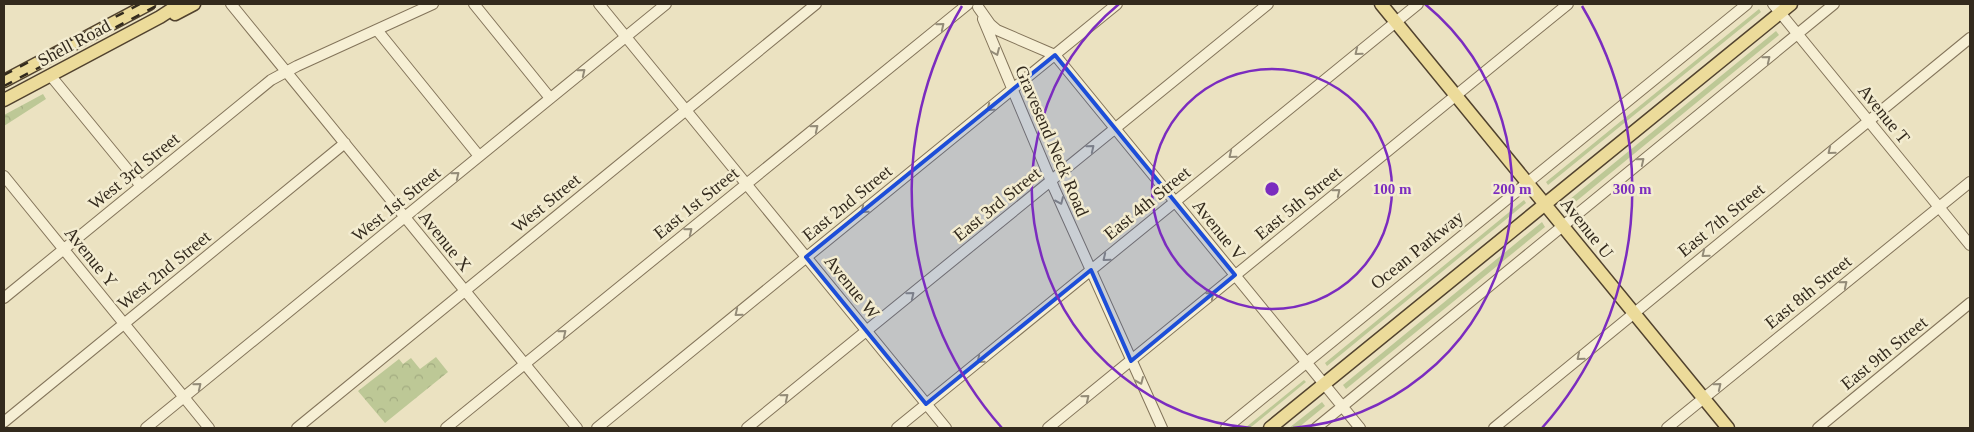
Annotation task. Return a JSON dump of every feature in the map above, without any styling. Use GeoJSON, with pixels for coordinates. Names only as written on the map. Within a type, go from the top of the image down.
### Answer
{"type":"FeatureCollection","features":[{"type":"Feature","properties":{"kind":"main road","name":"Shell Road"},"geometry":{"type":"LineString","coordinates":[[4,80],[149,4]]}},
{"type":"Feature","properties":{"kind":"main road","name":"Shell Road"},"geometry":{"type":"LineString","coordinates":[[4,100],[160,17],[180,4]]}},
{"type":"Feature","properties":{"kind":"main road","name":"Shell Road"},"geometry":{"type":"LineString","coordinates":[[160,17],[173,15],[194,4]]}},
{"type":"Feature","properties":{"kind":"main road","name":"Avenue U"},"geometry":{"type":"LineString","coordinates":[[1382,4],[1728,428]]}},
{"type":"Feature","properties":{"kind":"main road"},"geometry":{"type":"LineString","coordinates":[[1270,428],[1545,204],[1776,8],[1791,4]]}},
{"type":"Feature","properties":{"kind":"street","name":"Avenue X"},"geometry":{"type":"LineString","coordinates":[[231,4],[577,428]]}},
{"type":"Feature","properties":{"kind":"street","name":"West 3rd Street"},"geometry":{"type":"LineString","coordinates":[[4,298],[271,80],[433,4]]}},
{"type":"Feature","properties":{"kind":"street"},"geometry":{"type":"LineString","coordinates":[[474,4],[550,98]]}},
{"type":"Feature","properties":{"kind":"street","name":"Avenue W"},"geometry":{"type":"LineString","coordinates":[[599,4],[946,428]]}},
{"type":"Feature","properties":{"kind":"street","name":"West 1st Street"},"geometry":{"type":"LineString","coordinates":[[146,428],[666,4]]}},
{"type":"Feature","properties":{"kind":"street","name":"West Street"},"geometry":{"type":"LineString","coordinates":[[297,428],[816,4]]}},
{"type":"Feature","properties":{"kind":"street","name":"East 2nd Street"},"geometry":{"type":"LineString","coordinates":[[597,428],[1117,4]]}},
{"type":"Feature","properties":{"kind":"street","name":"East 3rd Street"},"geometry":{"type":"LineString","coordinates":[[747,428],[1268,4]]}},
{"type":"Feature","properties":{"kind":"street","name":"East 4th Street"},"geometry":{"type":"LineString","coordinates":[[897,428],[1418,4]]}},
{"type":"Feature","properties":{"kind":"street","name":"East 5th Street"},"geometry":{"type":"LineString","coordinates":[[1048,428],[1568,4]]}},
{"type":"Feature","properties":{"kind":"street","name":"Ocean Parkway"},"geometry":{"type":"LineString","coordinates":[[1226,428],[1747,4]]}},
{"type":"Feature","properties":{"kind":"street"},"geometry":{"type":"LineString","coordinates":[[1316,428],[1834,4]]}},
{"type":"Feature","properties":{"kind":"street","name":"Avenue V"},"geometry":{"type":"LineString","coordinates":[[974,5],[997,30],[1054,55],[1360,428]]}},
{"type":"Feature","properties":{"kind":"street","name":"Gravesend Neck Road"},"geometry":{"type":"LineString","coordinates":[[974,5],[1162,428]]}},
{"type":"Feature","properties":{"kind":"street","name":"East 1st Street"},"geometry":{"type":"LineString","coordinates":[[446,428],[746,183],[974,5]]}},
{"type":"Feature","properties":{"kind":"street","name":"Avenue T"},"geometry":{"type":"LineString","coordinates":[[1776,8],[1970,245]]}},
{"type":"Feature","properties":{"kind":"street"},"geometry":{"type":"LineString","coordinates":[[377,30],[479,156]]}},
{"type":"Feature","properties":{"kind":"street","name":"East 7th Street"},"geometry":{"type":"LineString","coordinates":[[1494,428],[1970,38]]}},
{"type":"Feature","properties":{"kind":"street"},"geometry":{"type":"LineString","coordinates":[[50,75],[141,186]]}},
{"type":"Feature","properties":{"kind":"street","name":"West 2nd Street"},"geometry":{"type":"LineString","coordinates":[[4,422],[345,143]]}},
{"type":"Feature","properties":{"kind":"street","name":"Avenue Y"},"geometry":{"type":"LineString","coordinates":[[4,176],[209,428]]}},
{"type":"Feature","properties":{"kind":"street","name":"East 8th Street"},"geometry":{"type":"LineString","coordinates":[[1667,428],[1970,182]]}},
{"type":"Feature","properties":{"kind":"street","name":"East 9th Street"},"geometry":{"type":"LineString","coordinates":[[1818,428],[1970,303]]}},
{"type":"Feature","properties":{"kind":"highlighted area"},"geometry":{"type":"Polygon","coordinates":[[[1055,55],[1235,275],[1131,361],[1091,270],[926,404],[806,257],[1055,55]]]}},
{"type":"Feature","properties":{"kind":"green space"},"geometry":{"type":"Polygon","coordinates":[[[1759,9],[1761,12],[1548,185],[1546,182],[1759,9]]]}},
{"type":"Feature","properties":{"kind":"green space"},"geometry":{"type":"Polygon","coordinates":[[[1776,31],[1779,35],[1568,208],[1564,204],[1776,31]]]}},
{"type":"Feature","properties":{"kind":"green space"},"geometry":{"type":"Polygon","coordinates":[[[43,94],[46,99],[4,126],[4,115],[43,94]]]}},
{"type":"Feature","properties":{"kind":"green space"},"geometry":{"type":"Polygon","coordinates":[[[1524,200],[1526,203],[1327,366],[1325,363],[1524,200]]]}},
{"type":"Feature","properties":{"kind":"green space"},"geometry":{"type":"Polygon","coordinates":[[[1542,222],[1545,227],[1346,389],[1343,385],[1542,222]]]}},
{"type":"Feature","properties":{"kind":"green space"},"geometry":{"type":"Polygon","coordinates":[[[436,357],[448,372],[385,423],[358,391],[399,359],[403,364],[411,358],[420,369],[436,357]]]}},
{"type":"Feature","properties":{"kind":"green space"},"geometry":{"type":"Polygon","coordinates":[[[1304,380],[1306,382],[1250,428],[1245,428],[1304,380]]]}},
{"type":"Feature","properties":{"kind":"green space"},"geometry":{"type":"Polygon","coordinates":[[[1322,402],[1325,406],[1298,428],[1289,428],[1322,402]]]}},
{"type":"Feature","properties":{"kind":"railway"},"geometry":{"type":"LineString","coordinates":[[4,75],[140,4]]}},
{"type":"Feature","properties":{"kind":"railway"},"geometry":{"type":"LineString","coordinates":[[4,86],[160,4]]}}]}
